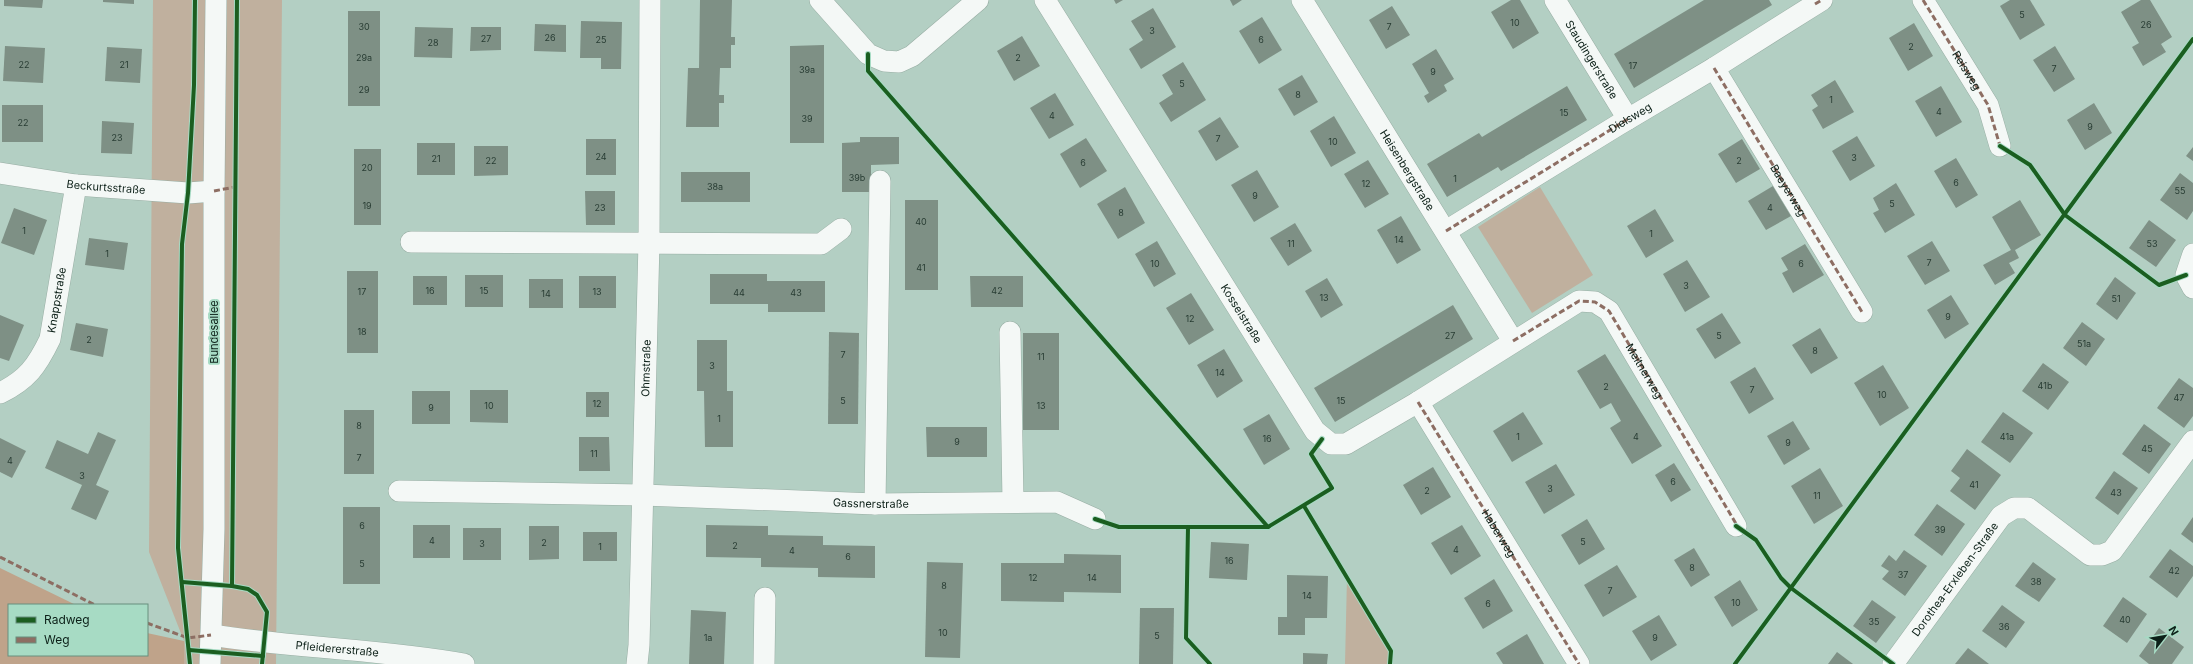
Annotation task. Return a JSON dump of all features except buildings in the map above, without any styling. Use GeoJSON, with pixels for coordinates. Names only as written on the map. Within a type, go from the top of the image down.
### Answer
{"type":"FeatureCollection","features":[{"type":"Feature","properties":{"kind":"street","name":"Bundesallee"},"geometry":{"type":"LineString","coordinates":[[210,664],[214,529],[214,191],[216,0]]}},
{"type":"Feature","properties":{"kind":"street","name":"Ohmstraße"},"geometry":{"type":"LineString","coordinates":[[637,664],[639,645],[643,495],[648,242],[650,0]]}},
{"type":"Feature","properties":{"kind":"street"},"geometry":{"type":"LineString","coordinates":[[820,0],[868,54],[884,61],[899,62],[912,56],[978,0]]}},
{"type":"Feature","properties":{"kind":"street","name":"Kosselstraße"},"geometry":{"type":"LineString","coordinates":[[1045,0],[1315,431],[1331,444],[1346,444],[1418,402],[1513,341]]}},
{"type":"Feature","properties":{"kind":"street","name":"Heisenbergstraße"},"geometry":{"type":"LineString","coordinates":[[1302,0],[1513,341]]}},
{"type":"Feature","properties":{"kind":"street","name":"Staudingerstraße"},"geometry":{"type":"LineString","coordinates":[[1555,0],[1628,119]]}},
{"type":"Feature","properties":{"kind":"street","name":"Reisweg"},"geometry":{"type":"LineString","coordinates":[[1923,0],[1988,105],[2000,146]]}},
{"type":"Feature","properties":{"kind":"street","name":"Dielsweg"},"geometry":{"type":"LineString","coordinates":[[1446,231],[1714,68],[1816,1]]}},
{"type":"Feature","properties":{"kind":"street","name":"Baeyerweg"},"geometry":{"type":"LineString","coordinates":[[1714,68],[1862,312]]}},
{"type":"Feature","properties":{"kind":"street","name":"Beckurtsstraße"},"geometry":{"type":"LineString","coordinates":[[0,173],[76,185],[188,193],[214,191]]}},
{"type":"Feature","properties":{"kind":"street"},"geometry":{"type":"LineString","coordinates":[[875,504],[880,181]]}},
{"type":"Feature","properties":{"kind":"street","name":"Knappstraße"},"geometry":{"type":"LineString","coordinates":[[0,393],[14,386],[30,373],[39,363],[50,339],[76,185]]}},
{"type":"Feature","properties":{"kind":"street"},"geometry":{"type":"LineString","coordinates":[[410,242],[821,244],[841,229]]}},
{"type":"Feature","properties":{"kind":"street"},"geometry":{"type":"LineString","coordinates":[[2193,254],[2186,275],[2193,288]]}},
{"type":"Feature","properties":{"kind":"street","name":"Meitnerweg"},"geometry":{"type":"LineString","coordinates":[[1513,341],[1579,301],[1595,302],[1609,311],[1736,526]]}},
{"type":"Feature","properties":{"kind":"street"},"geometry":{"type":"LineString","coordinates":[[1010,332],[1013,501]]}},
{"type":"Feature","properties":{"kind":"street","name":"Haberweg"},"geometry":{"type":"LineString","coordinates":[[1418,402],[1579,664]]}},
{"type":"Feature","properties":{"kind":"street","name":"Dorothea-Erxleben-Straße"},"geometry":{"type":"LineString","coordinates":[[1893,664],[2002,516],[2014,508],[2028,508],[2090,555],[2102,555],[2112,551],[2193,441]]}},
{"type":"Feature","properties":{"kind":"street"},"geometry":{"type":"LineString","coordinates":[[399,491],[643,495]]}},
{"type":"Feature","properties":{"kind":"street","name":"Gassnerstraße"},"geometry":{"type":"LineString","coordinates":[[643,495],[875,504],[1013,501],[1057,502],[1094,518]]}},
{"type":"Feature","properties":{"kind":"street"},"geometry":{"type":"LineString","coordinates":[[764,664],[765,598]]}},
{"type":"Feature","properties":{"kind":"street","name":"Pfleidererstraße"},"geometry":{"type":"LineString","coordinates":[[212,635],[265,643],[464,664]]}},
{"type":"Feature","properties":{"kind":"shaded area"},"geometry":{"type":"Polygon","coordinates":[[[153,0],[282,0],[276,664],[184,664],[184,641],[149,552],[153,0]]]}},
{"type":"Feature","properties":{"kind":"shaded area"},"geometry":{"type":"Polygon","coordinates":[[[1540,187],[1593,275],[1532,313],[1478,227],[1540,187]]]}},
{"type":"Feature","properties":{"kind":"shaded area"},"geometry":{"type":"Polygon","coordinates":[[[0,568],[74,604],[8,604],[8,656],[148,656],[148,633],[184,641],[184,664],[0,664],[0,568]]]}},
{"type":"Feature","properties":{"kind":"shaded area"},"geometry":{"type":"Polygon","coordinates":[[[1347,577],[1391,651],[1390,664],[1345,664],[1347,577]]]}},
{"type":"Feature","properties":{"kind":"marked path"},"geometry":{"type":"LineString","coordinates":[[1815,4],[1822,0]]}},
{"type":"Feature","properties":{"kind":"marked path"},"geometry":{"type":"LineString","coordinates":[[1923,0],[1988,105],[2000,146],[2004,148]]}},
{"type":"Feature","properties":{"kind":"marked path"},"geometry":{"type":"LineString","coordinates":[[1714,68],[1862,312]]}},
{"type":"Feature","properties":{"kind":"marked path"},"geometry":{"type":"LineString","coordinates":[[1446,231],[1628,119]]}},
{"type":"Feature","properties":{"kind":"marked path"},"geometry":{"type":"LineString","coordinates":[[214,191],[235,187]]}},
{"type":"Feature","properties":{"kind":"marked path"},"geometry":{"type":"LineString","coordinates":[[1513,341],[1579,301],[1595,302],[1609,311],[1738,527]]}},
{"type":"Feature","properties":{"kind":"marked path"},"geometry":{"type":"LineString","coordinates":[[1418,402],[1579,664]]}},
{"type":"Feature","properties":{"kind":"marked path"},"geometry":{"type":"LineString","coordinates":[[0,557],[93,604]]}},
{"type":"Feature","properties":{"kind":"marked path"},"geometry":{"type":"LineString","coordinates":[[148,623],[188,638],[211,635]]}},
{"type":"Feature","properties":{"kind":"cycle path"},"geometry":{"type":"LineString","coordinates":[[190,664],[178,548],[182,244],[188,193],[194,85],[195,0]]}},
{"type":"Feature","properties":{"kind":"cycle path"},"geometry":{"type":"LineString","coordinates":[[232,586],[237,0]]}},
{"type":"Feature","properties":{"kind":"cycle path"},"geometry":{"type":"LineString","coordinates":[[1735,664],[2193,39]]}},
{"type":"Feature","properties":{"kind":"cycle path"},"geometry":{"type":"LineString","coordinates":[[868,54],[868,71],[1268,527]]}},
{"type":"Feature","properties":{"kind":"cycle path"},"geometry":{"type":"LineString","coordinates":[[2000,146],[2030,165],[2065,215],[2159,285],[2186,275]]}},
{"type":"Feature","properties":{"kind":"cycle path"},"geometry":{"type":"LineString","coordinates":[[1095,519],[1119,527],[1268,527],[1332,488],[1311,454],[1322,439]]}},
{"type":"Feature","properties":{"kind":"cycle path"},"geometry":{"type":"LineString","coordinates":[[1304,506],[1391,651],[1390,664]]}},
{"type":"Feature","properties":{"kind":"cycle path"},"geometry":{"type":"LineString","coordinates":[[1736,526],[1756,540],[1781,578],[1791,588],[1893,664]]}},
{"type":"Feature","properties":{"kind":"cycle path"},"geometry":{"type":"LineString","coordinates":[[1188,527],[1186,638],[1210,664]]}},
{"type":"Feature","properties":{"kind":"cycle path"},"geometry":{"type":"LineString","coordinates":[[182,582],[232,586],[248,589],[257,595],[267,612],[262,664]]}},
{"type":"Feature","properties":{"kind":"cycle path"},"geometry":{"type":"LineString","coordinates":[[189,650],[263,656]]}}]}
